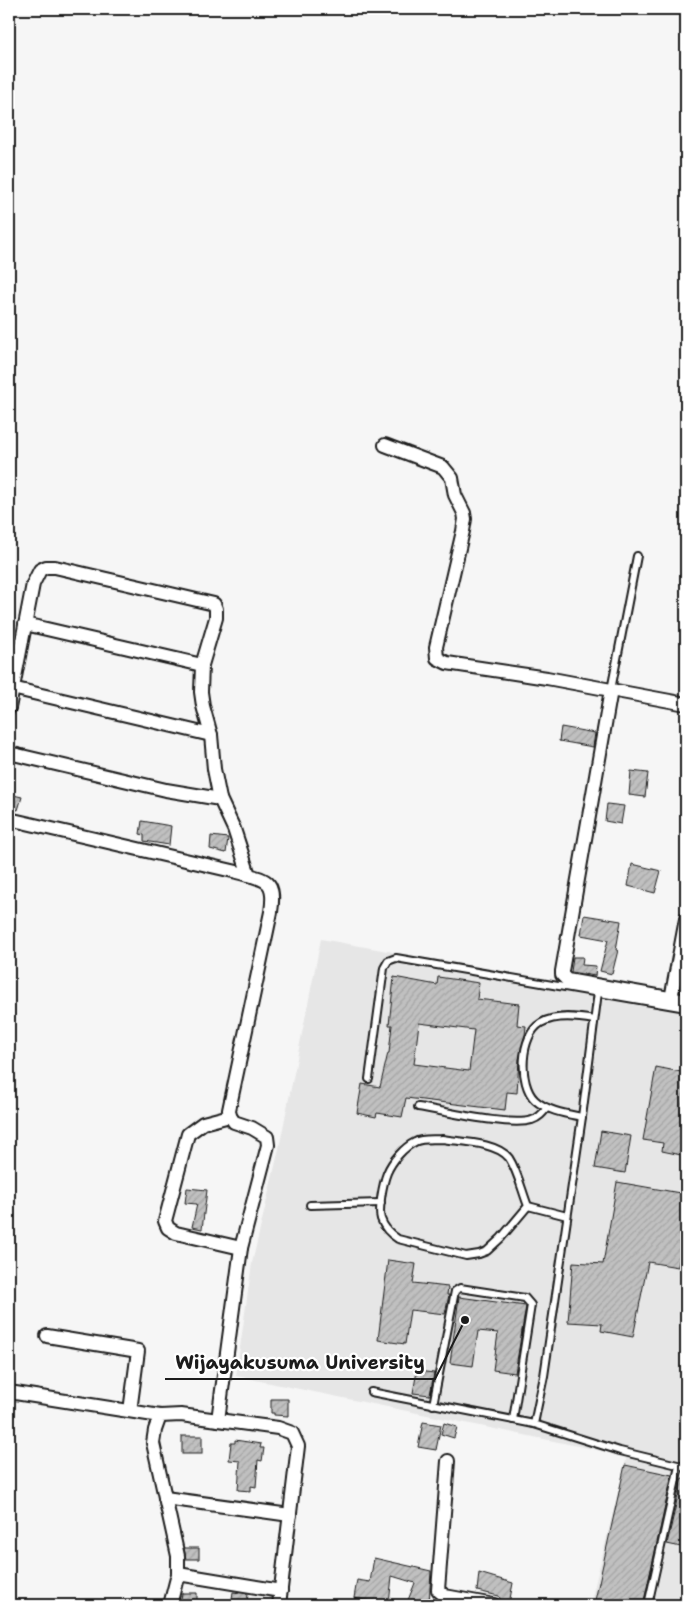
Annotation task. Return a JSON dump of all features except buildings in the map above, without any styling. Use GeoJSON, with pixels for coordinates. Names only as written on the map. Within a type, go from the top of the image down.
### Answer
{"type":"FeatureCollection","features":[{"type":"Feature","properties":{"kind":"street"},"geometry":{"type":"LineString","coordinates":[[385,445],[442,467],[449,472],[455,495],[464,513],[463,531],[436,648],[437,658],[447,662],[547,678],[686,704]]}},
{"type":"Feature","properties":{"kind":"street"},"geometry":{"type":"LineString","coordinates":[[9,708],[33,584],[40,570],[46,567],[64,569],[204,600],[214,604],[216,618],[202,665],[201,692],[211,735],[214,769],[220,799],[234,829],[249,875]]}},
{"type":"Feature","properties":{"kind":"street"},"geometry":{"type":"LineString","coordinates":[[25,624],[202,665]]}},
{"type":"Feature","properties":{"kind":"street"},"geometry":{"type":"LineString","coordinates":[[12,688],[211,735]]}},
{"type":"Feature","properties":{"kind":"street"},"geometry":{"type":"LineString","coordinates":[[612,690],[562,975],[567,980],[686,1001]]}},
{"type":"Feature","properties":{"kind":"street"},"geometry":{"type":"LineString","coordinates":[[9,753],[166,790],[220,799]]}},
{"type":"Feature","properties":{"kind":"street"},"geometry":{"type":"LineString","coordinates":[[9,819],[249,875],[262,879],[271,886],[274,895],[228,1110],[234,1122],[261,1132],[267,1137],[268,1145],[241,1248],[218,1420]]}},
{"type":"Feature","properties":{"kind":"street"},"geometry":{"type":"LineString","coordinates":[[671,999],[686,919]]}},
{"type":"Feature","properties":{"kind":"street"},"geometry":{"type":"LineString","coordinates":[[230,1116],[203,1123],[188,1134],[165,1221],[168,1228],[176,1233],[241,1248]]}},
{"type":"Feature","properties":{"kind":"street"},"geometry":{"type":"LineString","coordinates":[[47,1336],[138,1351],[130,1411]]}},
{"type":"Feature","properties":{"kind":"street"},"geometry":{"type":"LineString","coordinates":[[9,1392],[160,1416],[181,1415],[278,1428],[292,1433],[298,1446],[279,1605]]}},
{"type":"Feature","properties":{"kind":"street"},"geometry":{"type":"LineString","coordinates":[[160,1416],[154,1430],[153,1443],[178,1556],[178,1574],[170,1605]]}},
{"type":"Feature","properties":{"kind":"street"},"geometry":{"type":"LineString","coordinates":[[448,1461],[438,1590],[446,1596],[494,1605]]}},
{"type":"Feature","properties":{"kind":"street"},"geometry":{"type":"LineString","coordinates":[[165,1498],[290,1515]]}},
{"type":"Feature","properties":{"kind":"street"},"geometry":{"type":"LineString","coordinates":[[178,1574],[281,1591]]}},
{"type":"Feature","properties":{"kind":"lane"},"geometry":{"type":"LineString","coordinates":[[612,690],[637,556]]}},
{"type":"Feature","properties":{"kind":"lane"},"geometry":{"type":"LineString","coordinates":[[369,1079],[384,968],[388,961],[396,958],[686,1008]]}},
{"type":"Feature","properties":{"kind":"lane"},"geometry":{"type":"LineString","coordinates":[[534,1424],[544,1376],[568,1216],[598,992]]}},
{"type":"Feature","properties":{"kind":"lane"},"geometry":{"type":"LineString","coordinates":[[582,1117],[547,1108],[533,1099],[523,1075],[523,1063],[531,1031],[540,1023],[551,1018],[594,1020]]}},
{"type":"Feature","properties":{"kind":"lane"},"geometry":{"type":"LineString","coordinates":[[418,1107],[521,1122],[536,1118],[547,1108]]}},
{"type":"Feature","properties":{"kind":"lane"},"geometry":{"type":"LineString","coordinates":[[417,1140],[442,1140],[489,1146],[498,1150],[508,1157],[516,1171],[528,1206],[502,1238],[487,1250],[479,1254],[466,1256],[398,1240],[389,1234],[381,1219],[381,1203],[387,1173],[405,1148],[417,1140]]}},
{"type":"Feature","properties":{"kind":"lane"},"geometry":{"type":"LineString","coordinates":[[310,1204],[381,1203]]}},
{"type":"Feature","properties":{"kind":"lane"},"geometry":{"type":"LineString","coordinates":[[528,1206],[568,1216]]}},
{"type":"Feature","properties":{"kind":"lane"},"geometry":{"type":"LineString","coordinates":[[686,1250],[686,1259]]}},
{"type":"Feature","properties":{"kind":"lane"},"geometry":{"type":"LineString","coordinates":[[433,1405],[455,1291],[460,1288],[525,1298],[531,1305],[513,1420]]}},
{"type":"Feature","properties":{"kind":"lane"},"geometry":{"type":"LineString","coordinates":[[371,1392],[534,1424],[603,1446],[683,1466],[648,1605]]}},
{"type":"Feature","properties":{"kind":"shaded area"},"geometry":{"type":"Polygon","coordinates":[[[321,939],[686,1005],[686,1605],[590,1605],[627,1456],[236,1376],[252,1263],[278,1153],[321,939]]]}},
{"type":"Feature","properties":{"kind":"place","name":"Wijayakusuma University"},"geometry":{"type":"Point","coordinates":[465,1320]}}]}
